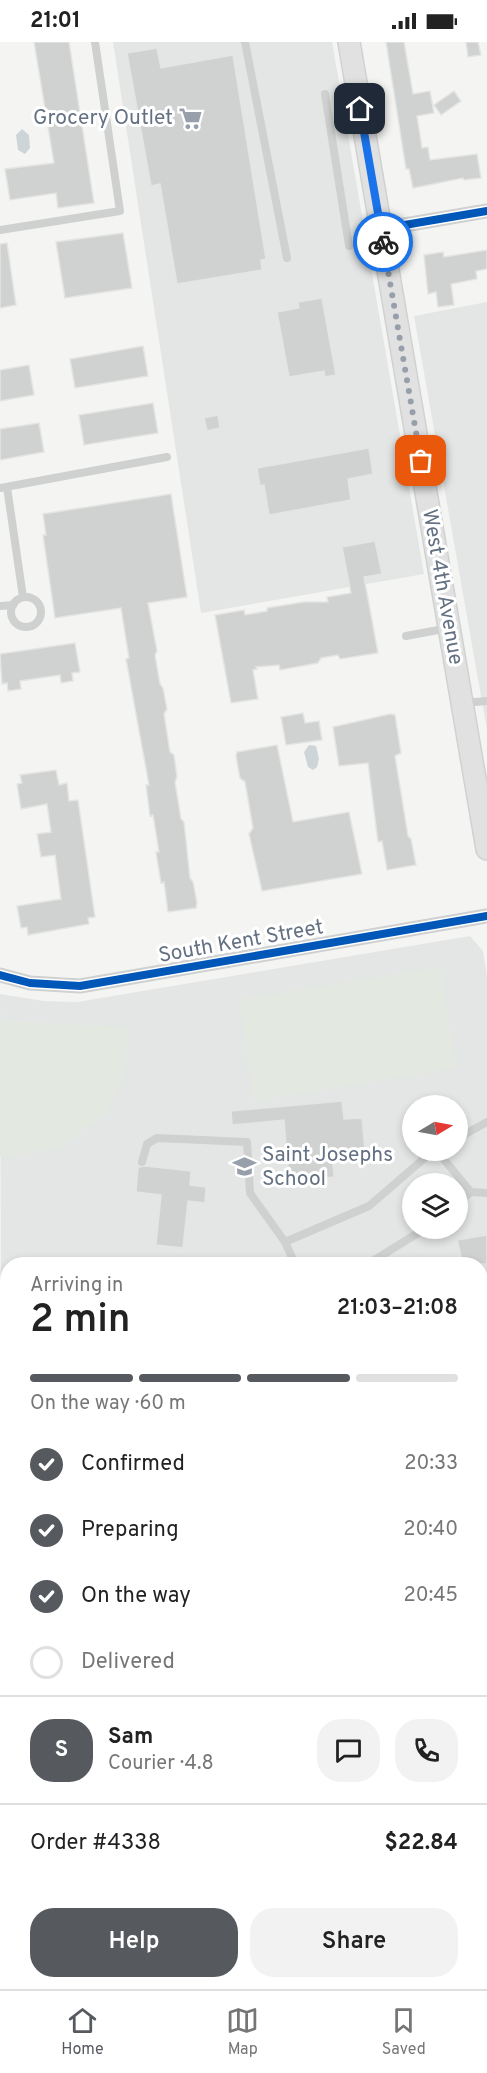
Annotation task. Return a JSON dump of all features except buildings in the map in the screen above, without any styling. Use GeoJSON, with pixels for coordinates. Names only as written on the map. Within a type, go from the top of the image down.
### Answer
{"type":"FeatureCollection","features":[{"type":"Feature","properties":{"kind":"main road","name":"West 4th Avenue"},"geometry":{"type":"LineString","coordinates":[[349,42],[487,849]]}},
{"type":"Feature","properties":{"kind":"street"},"geometry":{"type":"LineString","coordinates":[[381,229],[487,211]]}},
{"type":"Feature","properties":{"kind":"street","name":"South Kent Street"},"geometry":{"type":"LineString","coordinates":[[0,975],[30,984],[80,986],[487,916]]}},
{"type":"Feature","properties":{"kind":"lane"},"geometry":{"type":"LineString","coordinates":[[0,230],[120,211],[94,42]]}},
{"type":"Feature","properties":{"kind":"lane"},"geometry":{"type":"LineString","coordinates":[[245,42],[287,258]]}},
{"type":"Feature","properties":{"kind":"lane"},"geometry":{"type":"LineString","coordinates":[[325,94],[349,246]]}},
{"type":"Feature","properties":{"kind":"lane"},"geometry":{"type":"LineString","coordinates":[[23,597],[4,487],[167,457]]}},
{"type":"Feature","properties":{"kind":"lane"},"geometry":{"type":"LineString","coordinates":[[0,606],[12,605],[23,597],[34,599],[41,607],[41,617],[35,625],[26,628],[16,624],[11,615],[12,605]]}},
{"type":"Feature","properties":{"kind":"lane"},"geometry":{"type":"LineString","coordinates":[[406,636],[449,628]]}},
{"type":"Feature","properties":{"kind":"lane"},"geometry":{"type":"LineString","coordinates":[[462,703],[487,702]]}},
{"type":"Feature","properties":{"kind":"lane"},"geometry":{"type":"LineString","coordinates":[[468,1132],[487,1122]]}},
{"type":"Feature","properties":{"kind":"lane"},"geometry":{"type":"LineString","coordinates":[[142,1162],[147,1144],[158,1138],[247,1142],[250,1193],[285,1242],[292,1257]]}},
{"type":"Feature","properties":{"kind":"lane"},"geometry":{"type":"LineString","coordinates":[[285,1242],[369,1206],[422,1161]]}},
{"type":"Feature","properties":{"kind":"lane"},"geometry":{"type":"LineString","coordinates":[[444,1161],[471,1192],[487,1194]]}},
{"type":"Feature","properties":{"kind":"lane"},"geometry":{"type":"LineString","coordinates":[[379,1257],[408,1239]]}},
{"type":"Feature","properties":{"kind":"shaded area"},"geometry":{"type":"Polygon","coordinates":[[[113,42],[332,42],[424,574],[201,613],[113,42]]]}},
{"type":"Feature","properties":{"kind":"shaded area"},"geometry":{"type":"Polygon","coordinates":[[[22,129],[29,135],[30,148],[25,154],[18,150],[16,135],[22,129]]]}},
{"type":"Feature","properties":{"kind":"shaded area"},"geometry":{"type":"Polygon","coordinates":[[[487,302],[487,730],[414,316],[487,302]]]}},
{"type":"Feature","properties":{"kind":"shaded area"},"geometry":{"type":"Polygon","coordinates":[[[309,745],[316,746],[319,759],[317,767],[313,770],[308,767],[304,752],[309,745]]]}},
{"type":"Feature","properties":{"kind":"shaded area","name":"Saint Josephs School"},"geometry":{"type":"Polygon","coordinates":[[[470,936],[483,951],[487,976],[487,1257],[1,1257],[0,994],[44,1001],[77,1002],[470,936]]]}},
{"type":"Feature","properties":{"kind":"shaded area"},"geometry":{"type":"Polygon","coordinates":[[[440,967],[456,1068],[255,1101],[239,1000],[440,967]]]}},
{"type":"Feature","properties":{"kind":"shaded area"},"geometry":{"type":"Polygon","coordinates":[[[0,1021],[127,1027],[126,1068],[106,1114],[60,1148],[0,1157],[0,1021]]]}},
{"type":"Feature","properties":{"kind":"cycle path"},"geometry":{"type":"LineString","coordinates":[[381,229],[487,211]]}},
{"type":"Feature","properties":{"kind":"cycle path"},"geometry":{"type":"LineString","coordinates":[[0,975],[30,983],[80,986],[487,916]]}},
{"type":"Feature","properties":{"kind":"way so far"},"geometry":{"type":"LineString","coordinates":[[383,242],[421,461]]}},
{"type":"Feature","properties":{"kind":"place","name":"Grocery Outlet"},"geometry":{"type":"Point","coordinates":[191,118]}},
{"type":"Feature","properties":{"kind":"place","name":"Saint Josephs School"},"geometry":{"type":"Point","coordinates":[244,1167]}},
{"type":"Feature","properties":{"kind":"route"},"geometry":{"type":"LineString","coordinates":[[360,109],[383,242]]}}]}
